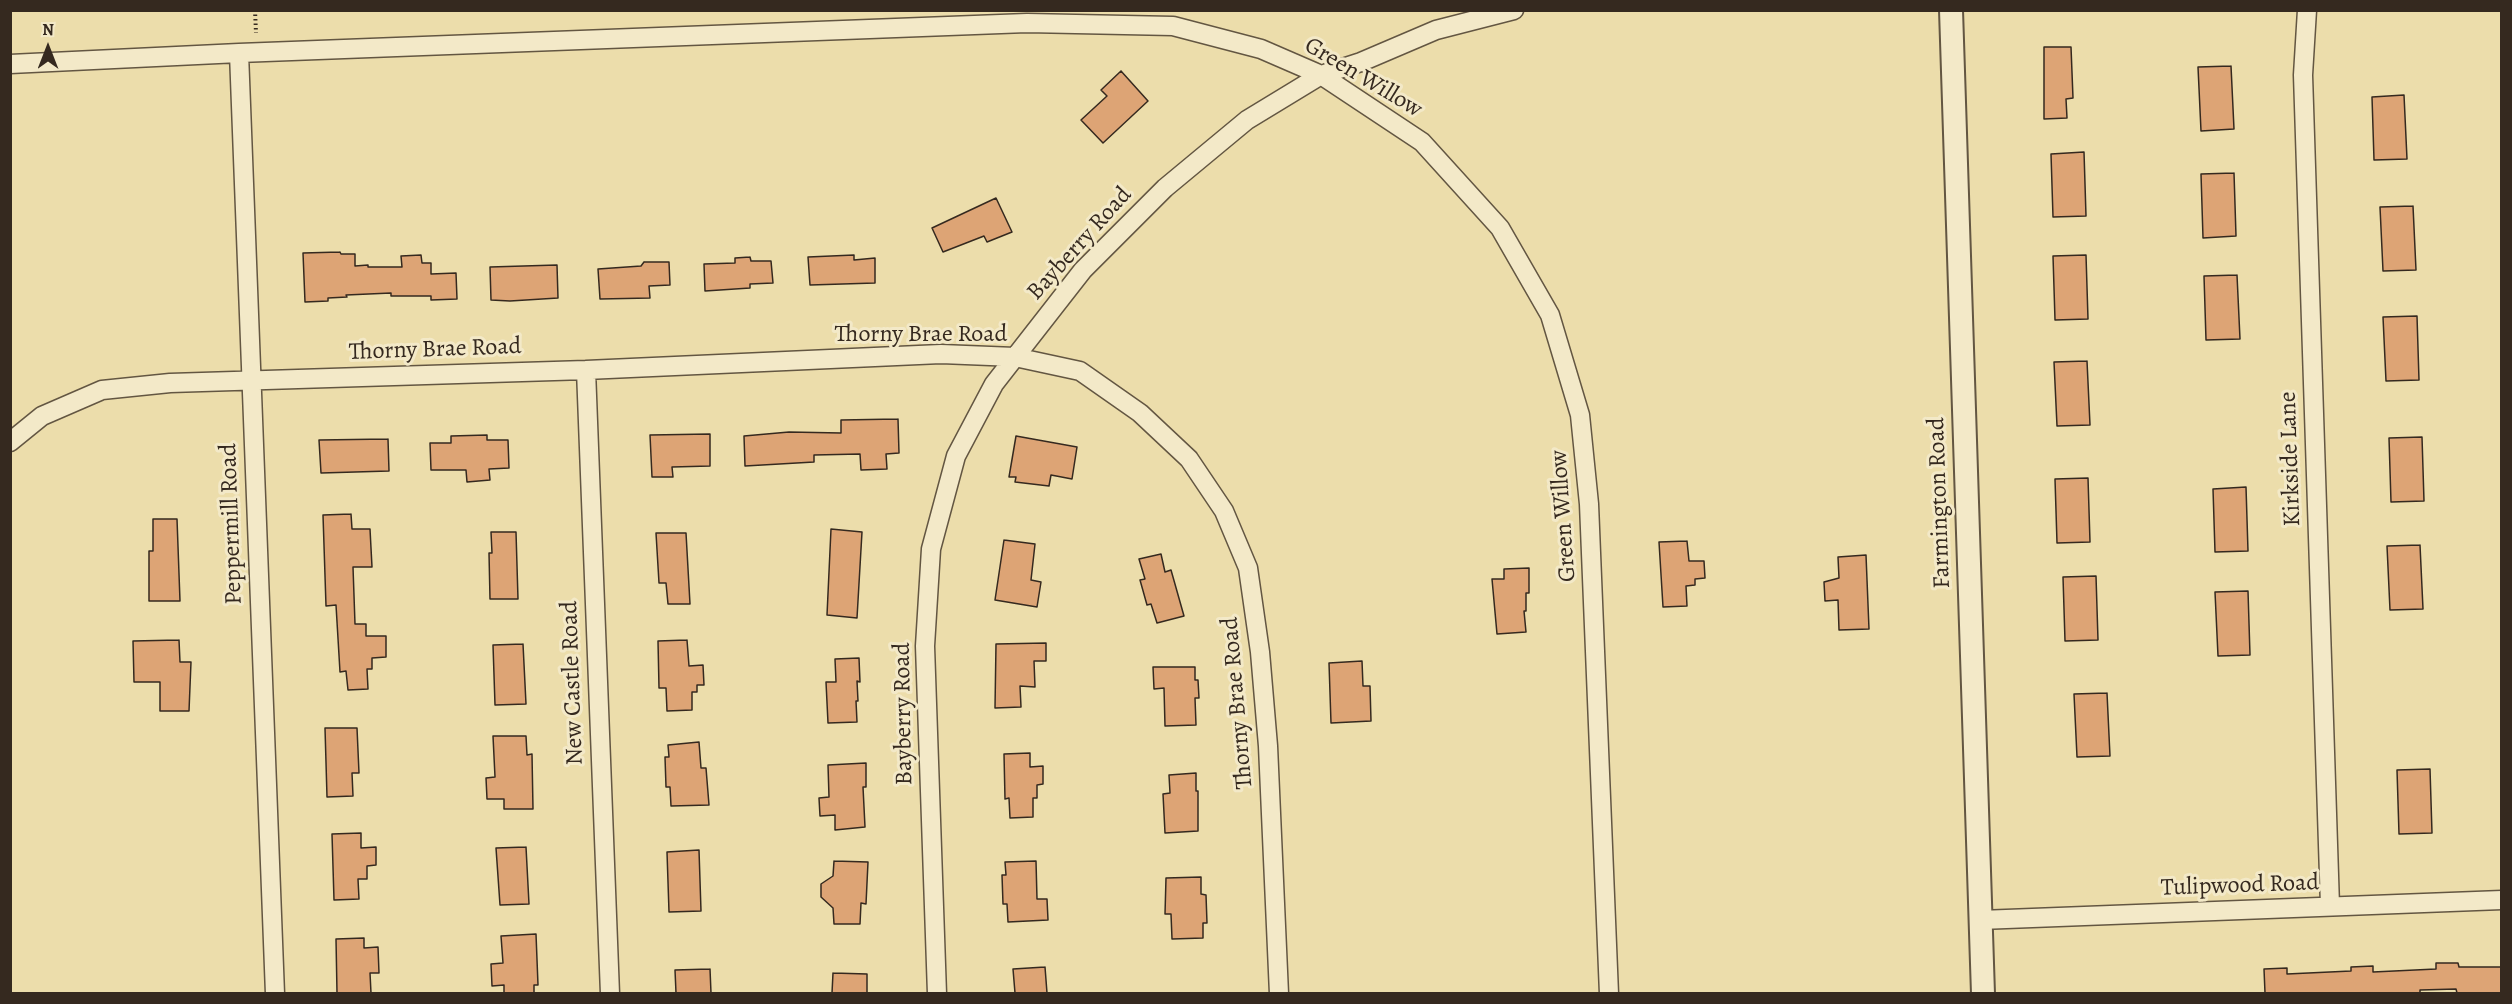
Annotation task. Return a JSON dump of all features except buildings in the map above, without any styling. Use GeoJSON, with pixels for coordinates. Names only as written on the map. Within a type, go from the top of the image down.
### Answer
{"type":"FeatureCollection","features":[{"type":"Feature","properties":{"kind":"street","name":"Bayberry Road"},"geometry":{"type":"LineString","coordinates":[[937,993],[925,646],[931,549],[956,456],[994,384],[1083,270],[1165,188],[1247,120],[1321,75],[1361,62],[1436,30],[1514,10]]}},
{"type":"Feature","properties":{"kind":"street","name":"Farmington Road"},"geometry":{"type":"LineString","coordinates":[[1951,10],[1983,993]]}},
{"type":"Feature","properties":{"kind":"street","name":"Kirkside Lane"},"geometry":{"type":"LineString","coordinates":[[2307,10],[2303,75],[2330,906]]}},
{"type":"Feature","properties":{"kind":"street","name":"Green Willow"},"geometry":{"type":"LineString","coordinates":[[10,64],[1027,23],[1173,26],[1261,49],[1321,75],[1422,142],[1500,228],[1550,315],[1580,415],[1589,504],[1609,993]]}},
{"type":"Feature","properties":{"kind":"street","name":"Peppermill Road"},"geometry":{"type":"LineString","coordinates":[[239,53],[275,993]]}},
{"type":"Feature","properties":{"kind":"street","name":"Thorny Brae Road"},"geometry":{"type":"LineString","coordinates":[[10,442],[42,417],[102,390],[170,383],[586,370],[941,354],[1015,357],[1080,371],[1140,413],[1189,459],[1228,520],[1248,568],[1260,652],[1268,746],[1279,993]]}},
{"type":"Feature","properties":{"kind":"street","name":"New Castle Road"},"geometry":{"type":"LineString","coordinates":[[586,370],[610,993]]}},
{"type":"Feature","properties":{"kind":"street","name":"Tulipwood Road"},"geometry":{"type":"LineString","coordinates":[[1980,920],[2502,900]]}}]}
